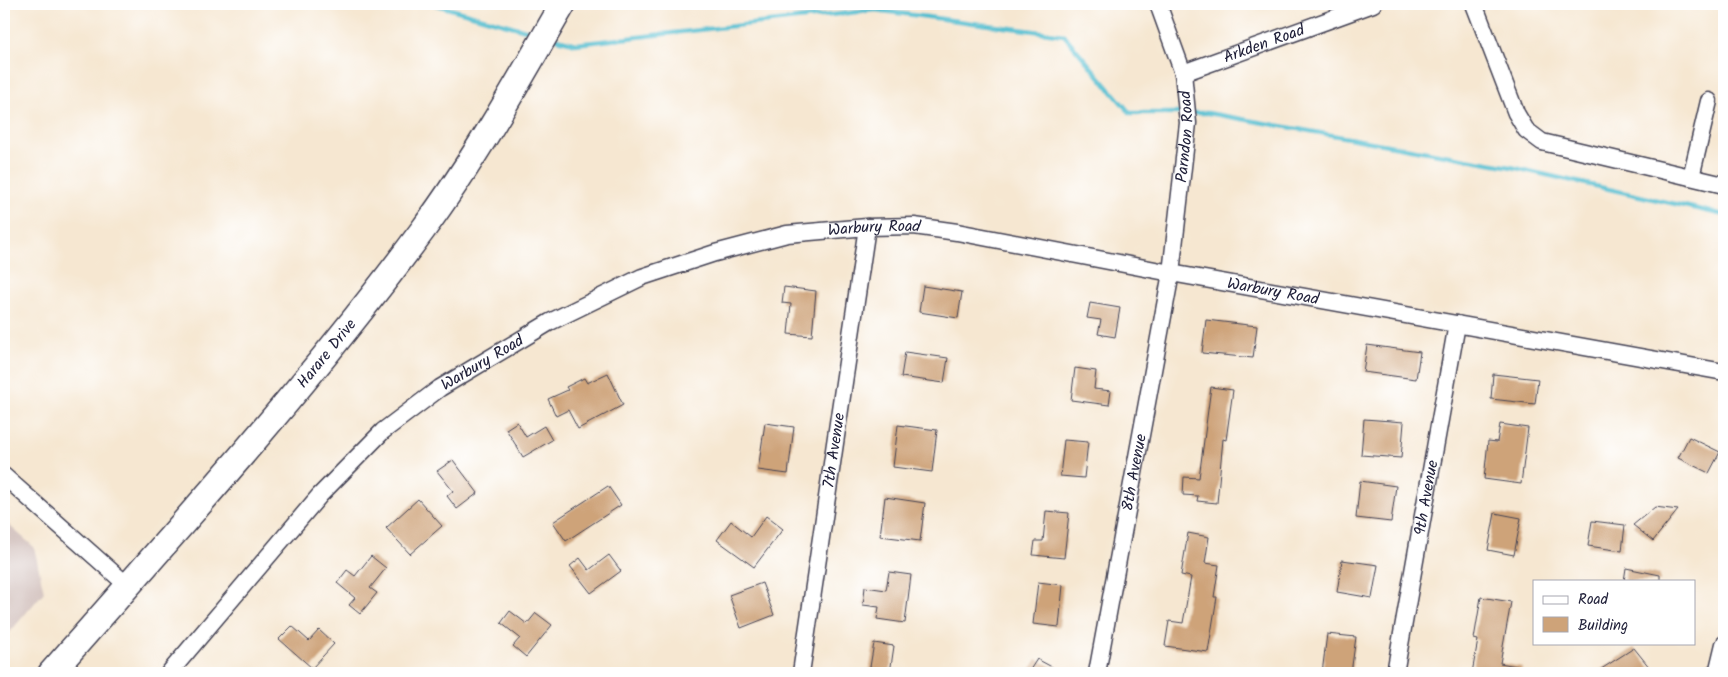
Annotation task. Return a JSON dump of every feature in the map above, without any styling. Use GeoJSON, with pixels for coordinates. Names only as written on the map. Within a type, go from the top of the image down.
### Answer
{"type":"FeatureCollection","features":[{"type":"Feature","properties":{"kind":"main road","name":"Harare Drive"},"geometry":{"type":"LineString","coordinates":[[52,673],[278,411],[394,267],[464,169],[535,55],[558,13]]}},
{"type":"Feature","properties":{"kind":"street","name":"Parndon Road"},"geometry":{"type":"LineString","coordinates":[[1158,4],[1183,73],[1188,123],[1171,273]]}},
{"type":"Feature","properties":{"kind":"street","name":"Arkden Road"},"geometry":{"type":"LineString","coordinates":[[1183,73],[1373,4]]}},
{"type":"Feature","properties":{"kind":"street"},"geometry":{"type":"LineString","coordinates":[[1474,4],[1516,113],[1526,130],[1542,142],[1724,185]]}},
{"type":"Feature","properties":{"kind":"street"},"geometry":{"type":"LineString","coordinates":[[1691,177],[1709,101]]}},
{"type":"Feature","properties":{"kind":"street","name":"Warbury Road"},"geometry":{"type":"LineString","coordinates":[[169,673],[320,495],[383,431],[440,388],[550,322],[642,277],[715,253],[787,234],[867,227],[914,226],[958,232],[1171,273],[1724,372]]}},
{"type":"Feature","properties":{"kind":"street","name":"7th Avenue"},"geometry":{"type":"LineString","coordinates":[[802,673],[867,227]]}},
{"type":"Feature","properties":{"kind":"street","name":"8th Avenue"},"geometry":{"type":"LineString","coordinates":[[1097,673],[1171,273]]}},
{"type":"Feature","properties":{"kind":"street","name":"9th Avenue"},"geometry":{"type":"LineString","coordinates":[[1395,673],[1457,324]]}},
{"type":"Feature","properties":{"kind":"street"},"geometry":{"type":"LineString","coordinates":[[4,476],[128,586]]}},
{"type":"Feature","properties":{"kind":"street"},"geometry":{"type":"LineString","coordinates":[[1717,673],[1724,644]]}},
{"type":"Feature","properties":{"kind":"shaded area"},"geometry":{"type":"Polygon","coordinates":[[[4,521],[34,547],[44,592],[4,639],[4,521]]]}},
{"type":"Feature","properties":{"kind":"building"},"geometry":{"type":"Polygon","coordinates":[[[923,286],[962,292],[958,318],[919,312],[923,286]]]}},
{"type":"Feature","properties":{"kind":"building"},"geometry":{"type":"Polygon","coordinates":[[[784,287],[816,291],[812,336],[788,334],[791,304],[782,303],[784,287]]]}},
{"type":"Feature","properties":{"kind":"building"},"geometry":{"type":"Polygon","coordinates":[[[1090,303],[1120,308],[1115,337],[1098,334],[1101,320],[1087,318],[1090,303]]]}},
{"type":"Feature","properties":{"kind":"building"},"geometry":{"type":"Polygon","coordinates":[[[1206,320],[1257,326],[1253,358],[1202,353],[1206,320]]]}},
{"type":"Feature","properties":{"kind":"building"},"geometry":{"type":"Polygon","coordinates":[[[1367,345],[1420,352],[1416,379],[1363,372],[1367,345]]]}},
{"type":"Feature","properties":{"kind":"building"},"geometry":{"type":"Polygon","coordinates":[[[905,352],[948,358],[944,383],[901,377],[905,352]]]}},
{"type":"Feature","properties":{"kind":"building"},"geometry":{"type":"Polygon","coordinates":[[[1075,368],[1096,371],[1094,389],[1111,391],[1109,405],[1071,400],[1075,368]]]}},
{"type":"Feature","properties":{"kind":"building"},"geometry":{"type":"Polygon","coordinates":[[[608,373],[623,405],[578,429],[568,410],[556,416],[548,399],[568,390],[566,387],[584,378],[587,383],[608,373]]]}},
{"type":"Feature","properties":{"kind":"building"},"geometry":{"type":"Polygon","coordinates":[[[1493,374],[1538,379],[1535,404],[1491,399],[1493,374]]]}},
{"type":"Feature","properties":{"kind":"building"},"geometry":{"type":"Polygon","coordinates":[[[1211,387],[1233,390],[1226,440],[1223,439],[1217,503],[1197,501],[1198,496],[1183,495],[1184,477],[1199,478],[1211,387]]]}},
{"type":"Feature","properties":{"kind":"building"},"geometry":{"type":"Polygon","coordinates":[[[1364,419],[1404,422],[1401,458],[1361,455],[1364,419]]]}},
{"type":"Feature","properties":{"kind":"building"},"geometry":{"type":"Polygon","coordinates":[[[517,422],[526,437],[544,426],[552,440],[523,457],[506,429],[517,422]]]}},
{"type":"Feature","properties":{"kind":"building"},"geometry":{"type":"Polygon","coordinates":[[[765,423],[794,427],[788,474],[758,470],[765,423]]]}},
{"type":"Feature","properties":{"kind":"building"},"geometry":{"type":"Polygon","coordinates":[[[1500,424],[1528,428],[1521,484],[1484,479],[1488,441],[1497,442],[1500,424]]]}},
{"type":"Feature","properties":{"kind":"building"},"geometry":{"type":"Polygon","coordinates":[[[898,425],[937,430],[932,472],[893,467],[898,425]]]}},
{"type":"Feature","properties":{"kind":"building"},"geometry":{"type":"Polygon","coordinates":[[[1689,437],[1720,452],[1709,473],[1678,458],[1689,437]]]}},
{"type":"Feature","properties":{"kind":"building"},"geometry":{"type":"Polygon","coordinates":[[[1064,440],[1088,442],[1084,478],[1060,476],[1064,440]]]}},
{"type":"Feature","properties":{"kind":"building"},"geometry":{"type":"Polygon","coordinates":[[[453,460],[478,493],[457,509],[447,496],[453,491],[437,471],[453,460]]]}},
{"type":"Feature","properties":{"kind":"building"},"geometry":{"type":"Polygon","coordinates":[[[1360,481],[1396,486],[1391,522],[1356,518],[1360,481]]]}},
{"type":"Feature","properties":{"kind":"building"},"geometry":{"type":"Polygon","coordinates":[[[608,486],[621,505],[566,541],[553,522],[608,486]]]}},
{"type":"Feature","properties":{"kind":"building"},"geometry":{"type":"Polygon","coordinates":[[[885,497],[925,503],[920,541],[880,536],[885,497]]]}},
{"type":"Feature","properties":{"kind":"building"},"geometry":{"type":"Polygon","coordinates":[[[418,499],[442,526],[410,554],[386,528],[418,499]]]}},
{"type":"Feature","properties":{"kind":"building"},"geometry":{"type":"Polygon","coordinates":[[[1655,507],[1678,510],[1653,541],[1633,525],[1655,507]]]}},
{"type":"Feature","properties":{"kind":"building"},"geometry":{"type":"Polygon","coordinates":[[[1046,511],[1069,513],[1064,558],[1033,555],[1035,541],[1043,541],[1046,511]]]}},
{"type":"Feature","properties":{"kind":"building"},"geometry":{"type":"Polygon","coordinates":[[[1495,513],[1521,518],[1514,555],[1488,550],[1495,513]]]}},
{"type":"Feature","properties":{"kind":"building"},"geometry":{"type":"Polygon","coordinates":[[[766,516],[783,529],[754,567],[717,540],[731,521],[751,537],[766,516]]]}},
{"type":"Feature","properties":{"kind":"building"},"geometry":{"type":"Polygon","coordinates":[[[1592,521],[1625,525],[1622,551],[1588,546],[1592,521]]]}},
{"type":"Feature","properties":{"kind":"building"},"geometry":{"type":"Polygon","coordinates":[[[1188,533],[1209,537],[1205,563],[1219,565],[1214,597],[1217,597],[1208,652],[1165,646],[1169,621],[1183,623],[1191,577],[1181,575],[1188,533]]]}},
{"type":"Feature","properties":{"kind":"building"},"geometry":{"type":"Polygon","coordinates":[[[609,555],[621,571],[591,593],[570,566],[580,558],[589,570],[609,555]]]}},
{"type":"Feature","properties":{"kind":"building"},"geometry":{"type":"Polygon","coordinates":[[[371,556],[386,568],[370,588],[377,593],[360,614],[349,605],[355,598],[337,583],[347,570],[355,576],[371,556]]]}},
{"type":"Feature","properties":{"kind":"building"},"geometry":{"type":"Polygon","coordinates":[[[1342,560],[1378,565],[1372,598],[1337,592],[1342,560]]]}},
{"type":"Feature","properties":{"kind":"building"},"geometry":{"type":"Polygon","coordinates":[[[1626,568],[1660,575],[1660,580],[1624,580],[1626,568]]]}},
{"type":"Feature","properties":{"kind":"building"},"geometry":{"type":"Polygon","coordinates":[[[889,572],[911,575],[905,623],[877,619],[879,607],[863,605],[865,587],[886,590],[889,572]]]}},
{"type":"Feature","properties":{"kind":"building"},"geometry":{"type":"Polygon","coordinates":[[[1038,582],[1063,585],[1059,627],[1033,624],[1038,582]]]}},
{"type":"Feature","properties":{"kind":"building"},"geometry":{"type":"Polygon","coordinates":[[[762,583],[774,615],[741,628],[729,595],[762,583]]]}},
{"type":"Feature","properties":{"kind":"building"},"geometry":{"type":"Polygon","coordinates":[[[1481,597],[1511,602],[1500,663],[1522,667],[1521,673],[1472,673],[1478,640],[1474,639],[1481,597]]]}},
{"type":"Feature","properties":{"kind":"building"},"geometry":{"type":"Polygon","coordinates":[[[510,611],[527,624],[536,613],[552,625],[526,657],[513,646],[520,638],[501,623],[510,611]]]}},
{"type":"Feature","properties":{"kind":"building"},"geometry":{"type":"Polygon","coordinates":[[[292,626],[309,641],[319,630],[334,644],[312,668],[279,639],[292,626]]]}},
{"type":"Feature","properties":{"kind":"building"},"geometry":{"type":"Polygon","coordinates":[[[1327,634],[1356,637],[1351,673],[1322,673],[1327,634]]]}},
{"type":"Feature","properties":{"kind":"building"},"geometry":{"type":"Polygon","coordinates":[[[874,643],[894,646],[890,673],[869,673],[874,643]]]}},
{"type":"Feature","properties":{"kind":"building"},"geometry":{"type":"Polygon","coordinates":[[[1634,648],[1654,673],[1595,673],[1634,648]]]}},
{"type":"Feature","properties":{"kind":"building"},"geometry":{"type":"Polygon","coordinates":[[[1037,659],[1063,673],[1028,673],[1037,659]]]}},
{"type":"Feature","properties":{"kind":"waterway"},"geometry":{"type":"LineString","coordinates":[[433,4],[536,33]]}},
{"type":"Feature","properties":{"kind":"waterway"},"geometry":{"type":"LineString","coordinates":[[554,38],[576,44],[875,10],[1064,35],[1130,113],[1183,113]]}},
{"type":"Feature","properties":{"kind":"waterway"},"geometry":{"type":"LineString","coordinates":[[1191,113],[1208,113],[1511,167],[1724,215]]}}]}
